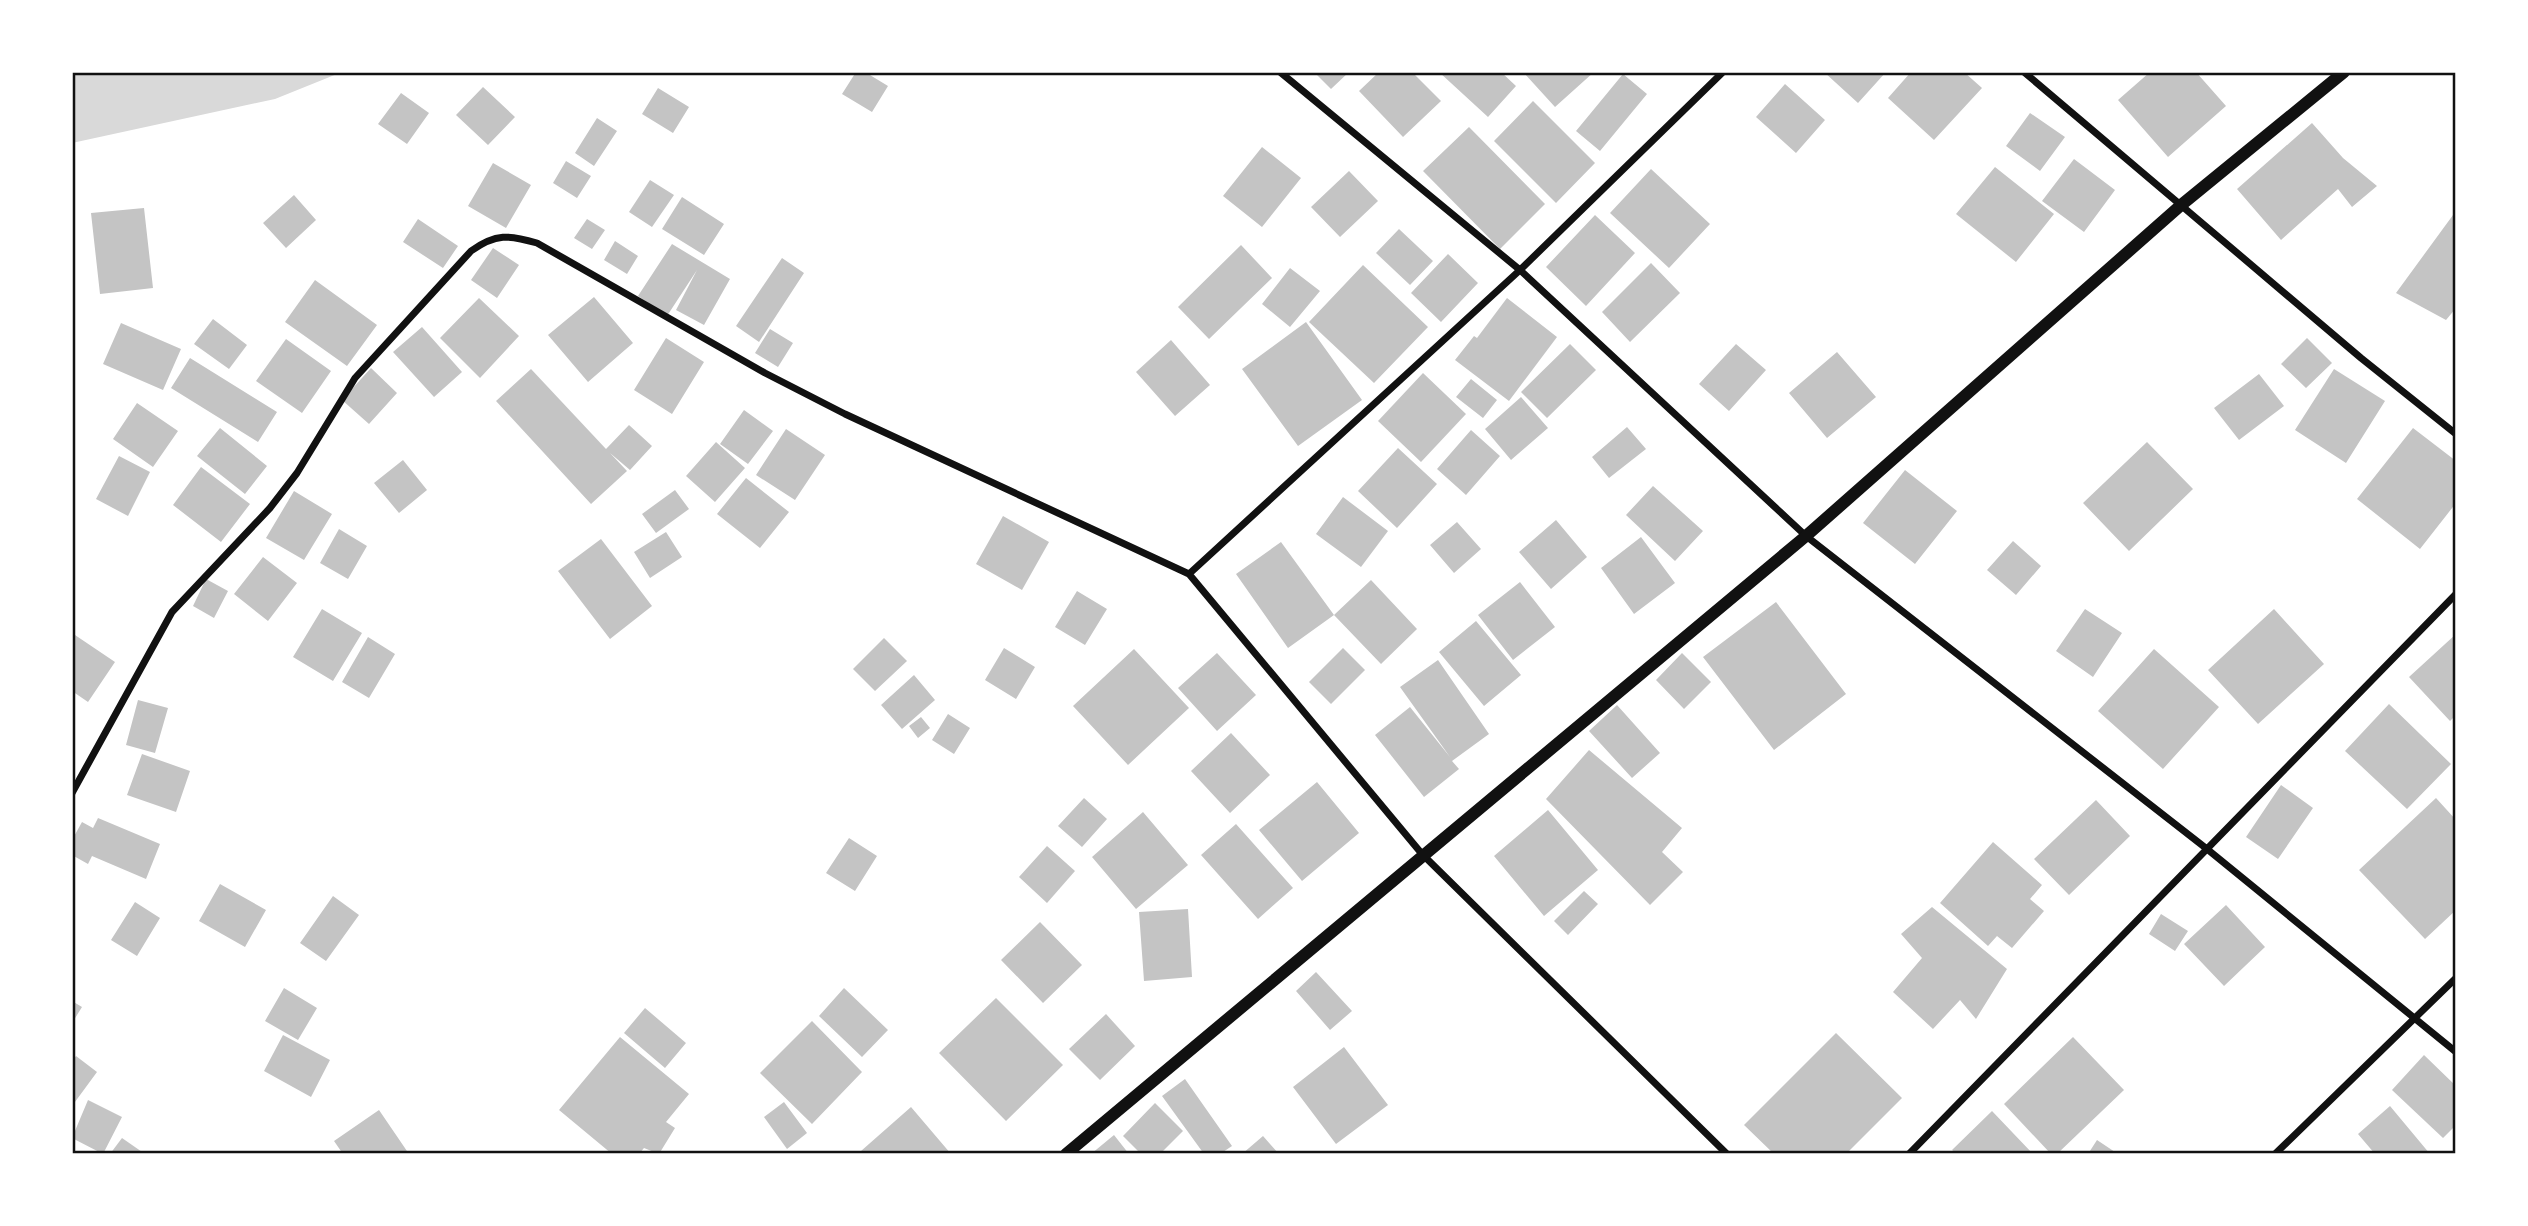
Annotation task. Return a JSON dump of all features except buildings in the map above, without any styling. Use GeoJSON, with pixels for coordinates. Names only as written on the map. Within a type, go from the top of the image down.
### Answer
{"type":"FeatureCollection","features":[{"type":"Feature","properties":{"kind":"street"},"geometry":{"type":"LineString","coordinates":[[1280,72],[1520,270],[1806,536],[2207,849],[2456,1052]]}},
{"type":"Feature","properties":{"kind":"street"},"geometry":{"type":"LineString","coordinates":[[1189,574],[1520,270],[1723,72]]}},
{"type":"Feature","properties":{"kind":"street"},"geometry":{"type":"LineString","coordinates":[[2024,72],[2180,206],[2456,434]]}},
{"type":"Feature","properties":{"kind":"street"},"geometry":{"type":"LineString","coordinates":[[1066,1154],[1806,536],[2180,206],[2344,72]]}},
{"type":"Feature","properties":{"kind":"street"},"geometry":{"type":"LineString","coordinates":[[72,793],[172,611],[277,499],[297,473],[355,378],[383,344],[471,251],[490,238],[514,237],[537,243],[765,373],[845,414],[1189,574],[1422,854],[1727,1154]]}},
{"type":"Feature","properties":{"kind":"street"},"geometry":{"type":"LineString","coordinates":[[1909,1154],[2456,594]]}},
{"type":"Feature","properties":{"kind":"street"},"geometry":{"type":"LineString","coordinates":[[2275,1154],[2456,978]]}},
{"type":"Feature","properties":{"kind":"shaded area"},"geometry":{"type":"Polygon","coordinates":[[[72,72],[342,72],[275,99],[72,143],[72,72]]]}}]}
